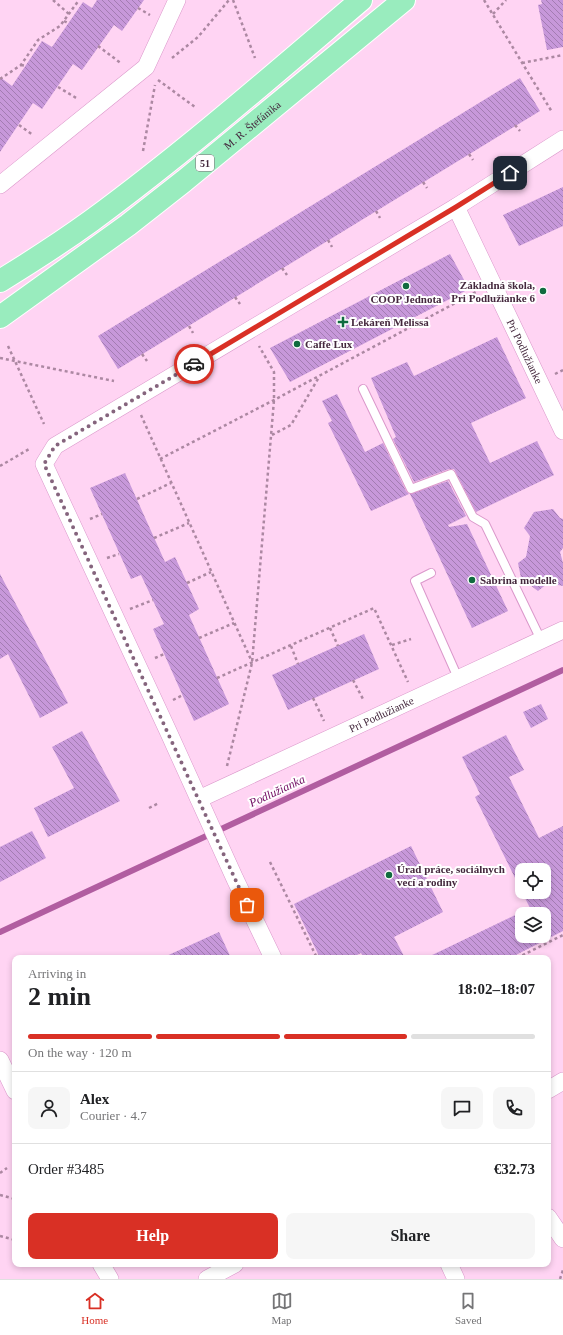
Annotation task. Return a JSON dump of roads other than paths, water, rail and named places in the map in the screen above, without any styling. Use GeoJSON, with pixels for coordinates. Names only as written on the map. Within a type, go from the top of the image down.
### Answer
{"type":"FeatureCollection","features":[{"type":"Feature","properties":{"kind":"main road","name":"51"},"geometry":{"type":"LineString","coordinates":[[0,281],[90,222],[157,171],[362,0]]}},
{"type":"Feature","properties":{"kind":"main road","name":"M. R. Štefánika"},"geometry":{"type":"LineString","coordinates":[[0,317],[128,225],[184,181],[404,0]]}},
{"type":"Feature","properties":{"kind":"street"},"geometry":{"type":"LineString","coordinates":[[0,185],[146,67],[178,0]]}},
{"type":"Feature","properties":{"kind":"street"},"geometry":{"type":"LineString","coordinates":[[272,955],[224,856],[199,798],[44,464],[55,446],[456,207],[563,139]]}},
{"type":"Feature","properties":{"kind":"street","name":"Pri Podlužianke"},"geometry":{"type":"LineString","coordinates":[[456,207],[563,431]]}},
{"type":"Feature","properties":{"kind":"street","name":"Pri Podlužianke"},"geometry":{"type":"LineString","coordinates":[[199,798],[563,630]]}},
{"type":"Feature","properties":{"kind":"street"},"geometry":{"type":"LineString","coordinates":[[0,1060],[12,1085]]}},
{"type":"Feature","properties":{"kind":"street"},"geometry":{"type":"LineString","coordinates":[[551,1088],[563,1081]]}},
{"type":"Feature","properties":{"kind":"street"},"geometry":{"type":"LineString","coordinates":[[551,1221],[563,1239]]}},
{"type":"Feature","properties":{"kind":"street"},"geometry":{"type":"LineString","coordinates":[[103,1267],[110,1279]]}},
{"type":"Feature","properties":{"kind":"street"},"geometry":{"type":"LineString","coordinates":[[207,1279],[229,1267]]}},
{"type":"Feature","properties":{"kind":"street"},"geometry":{"type":"LineString","coordinates":[[450,1267],[456,1279]]}},
{"type":"Feature","properties":{"kind":"lane"},"geometry":{"type":"LineString","coordinates":[[363,389],[411,489],[451,474],[473,517],[485,524],[541,640]]}},
{"type":"Feature","properties":{"kind":"lane"},"geometry":{"type":"LineString","coordinates":[[431,573],[414,581],[458,678]]}},
{"type":"Feature","properties":{"kind":"waterway","name":"Podlužianka"},"geometry":{"type":"LineString","coordinates":[[0,932],[563,670]]}},
{"type":"Feature","properties":{"kind":"place","name":"COOP Jednota"},"geometry":{"type":"Point","coordinates":[406,286]}},
{"type":"Feature","properties":{"kind":"place","name":"Základná škola, Pri Podlužianke 6"},"geometry":{"type":"Point","coordinates":[543,291]}},
{"type":"Feature","properties":{"kind":"place","name":"Lekáreň Melissa"},"geometry":{"type":"Point","coordinates":[343,322]}},
{"type":"Feature","properties":{"kind":"place","name":"Caffe Lux"},"geometry":{"type":"Point","coordinates":[297,344]}},
{"type":"Feature","properties":{"kind":"place","name":"Sabrina modelle"},"geometry":{"type":"Point","coordinates":[472,580]}},
{"type":"Feature","properties":{"kind":"place","name":"Úrad práce, sociálnych vecí a rodiny"},"geometry":{"type":"Point","coordinates":[389,875]}}]}
